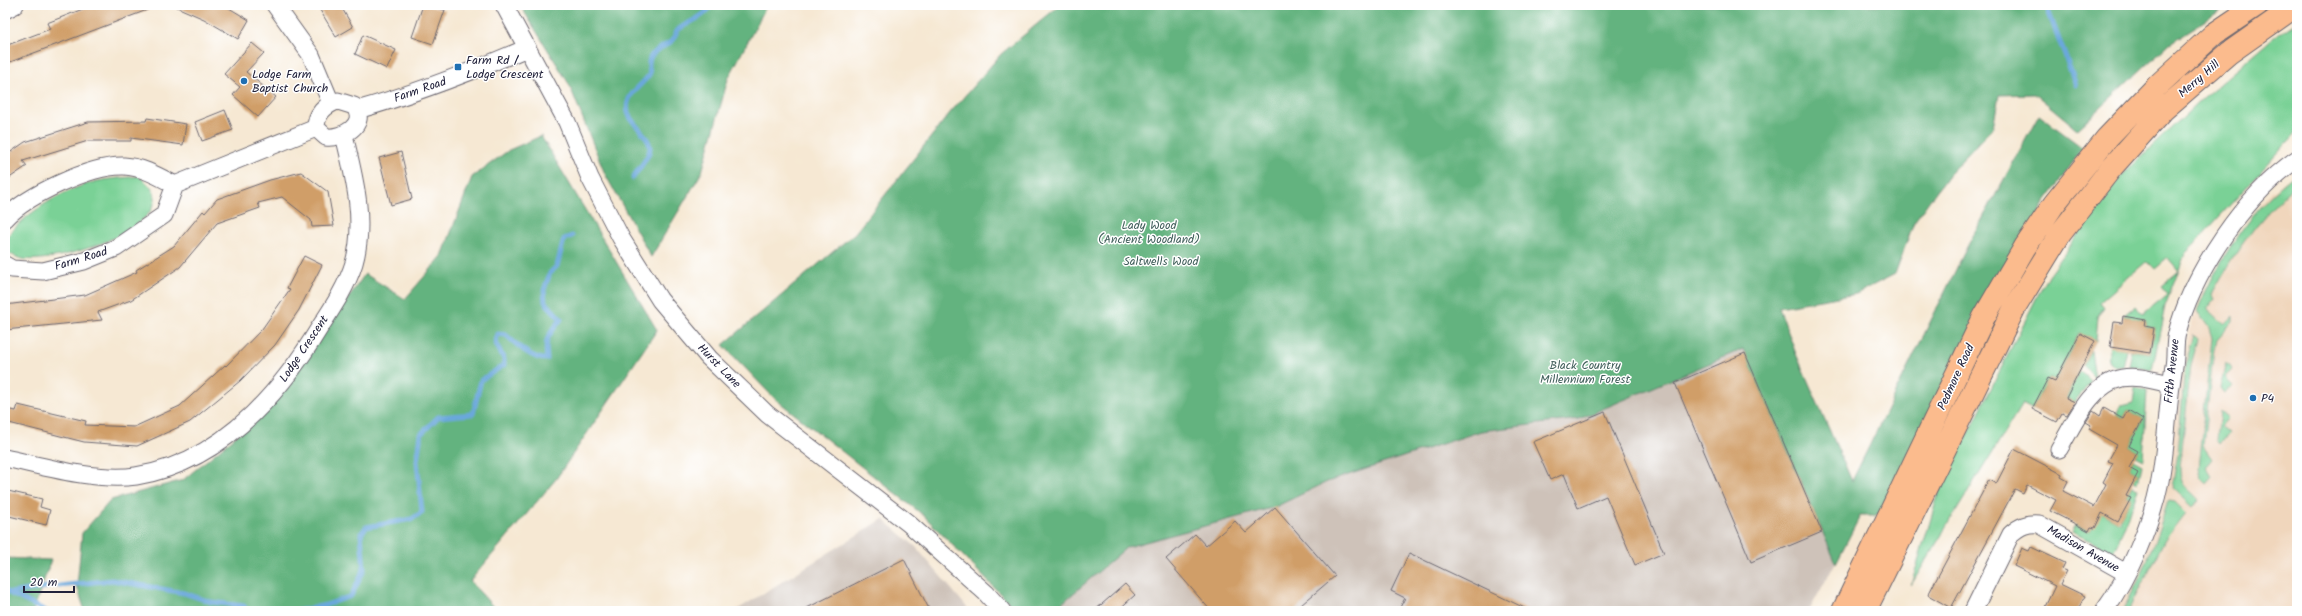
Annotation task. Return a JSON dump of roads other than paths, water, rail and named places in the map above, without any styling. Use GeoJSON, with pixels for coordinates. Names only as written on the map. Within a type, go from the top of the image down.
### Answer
{"type":"FeatureCollection","features":[{"type":"Feature","properties":{"kind":"highway","name":"Merry Hill"},"geometry":{"type":"LineString","coordinates":[[2092,157],[2107,138],[2157,86],[2214,34],[2257,5]]}},
{"type":"Feature","properties":{"kind":"highway","name":"Merry Hill"},"geometry":{"type":"LineString","coordinates":[[2112,167],[2175,100],[2229,53],[2297,5]]}},
{"type":"Feature","properties":{"kind":"highway","name":"Pedmore Road"},"geometry":{"type":"LineString","coordinates":[[1843,611],[1984,317],[2024,247],[2050,210],[2092,157]]}},
{"type":"Feature","properties":{"kind":"highway","name":"Pedmore Road"},"geometry":{"type":"LineString","coordinates":[[1865,611],[2014,309],[2060,234],[2112,167]]}},
{"type":"Feature","properties":{"kind":"street"},"geometry":{"type":"LineString","coordinates":[[5,10],[14,5]]}},
{"type":"Feature","properties":{"kind":"street"},"geometry":{"type":"LineString","coordinates":[[275,5],[311,55],[331,104]]}},
{"type":"Feature","properties":{"kind":"street","name":"Hurst Lane"},"geometry":{"type":"LineString","coordinates":[[504,5],[567,122],[590,178],[621,238],[660,300],[710,358],[767,414],[908,523],[986,593],[1002,611]]}},
{"type":"Feature","properties":{"kind":"street","name":"Farm Road"},"geometry":{"type":"LineString","coordinates":[[357,110],[394,100],[466,74],[527,48]]}},
{"type":"Feature","properties":{"kind":"street"},"geometry":{"type":"LineString","coordinates":[[344,102],[357,110],[358,115],[356,123],[344,135],[326,137],[316,128],[318,116],[331,104],[344,102]]}},
{"type":"Feature","properties":{"kind":"street"},"geometry":{"type":"LineString","coordinates":[[5,219],[38,193],[90,172],[123,166],[149,171],[175,185],[316,128]]}},
{"type":"Feature","properties":{"kind":"street","name":"Lodge Crescent"},"geometry":{"type":"LineString","coordinates":[[5,458],[61,470],[110,476],[136,476],[194,457],[222,439],[264,404],[300,361],[339,296],[354,263],[359,225],[358,207],[352,164],[344,135]]}},
{"type":"Feature","properties":{"kind":"street","name":"Fifth Avenue"},"geometry":{"type":"LineString","coordinates":[[2104,611],[2126,573],[2148,522],[2160,481],[2171,384],[2176,355],[2176,334],[2200,275],[2245,207],[2297,159]]}},
{"type":"Feature","properties":{"kind":"street","name":"Farm Road"},"geometry":{"type":"LineString","coordinates":[[5,266],[12,269],[42,271],[84,261],[116,248],[164,215],[175,185]]}},
{"type":"Feature","properties":{"kind":"street"},"geometry":{"type":"LineString","coordinates":[[2059,449],[2085,405],[2094,394],[2106,384],[2123,378],[2140,378],[2171,384]]}},
{"type":"Feature","properties":{"kind":"street","name":"Madison Avenue"},"geometry":{"type":"LineString","coordinates":[[1973,611],[2011,534],[2020,527],[2029,523],[2039,524],[2126,573]]}},
{"type":"Feature","properties":{"kind":"waterway"},"geometry":{"type":"LineString","coordinates":[[633,178],[646,159],[650,148],[645,136],[628,113],[627,107],[629,99],[633,92],[650,73],[650,57],[660,48],[671,42],[679,29],[701,16],[709,9],[711,5]]}},
{"type":"Feature","properties":{"kind":"waterway"},"geometry":{"type":"LineString","coordinates":[[2046,5],[2076,85]]}},
{"type":"Feature","properties":{"kind":"waterway"},"geometry":{"type":"LineString","coordinates":[[298,611],[326,605],[351,596],[364,570],[361,534],[366,527],[412,519],[422,512],[417,461],[421,434],[438,417],[473,414],[481,380],[504,365],[504,359],[495,342],[498,334],[506,335],[519,347],[530,354],[541,359],[547,359],[546,345],[548,337],[561,319],[545,302],[544,290],[550,273],[557,266],[564,239],[572,236]]}},
{"type":"Feature","properties":{"kind":"waterway"},"geometry":{"type":"LineString","coordinates":[[59,586],[112,580],[184,593],[211,602],[244,606],[246,611]]}},
{"type":"Feature","properties":{"kind":"waterway"},"geometry":{"type":"LineString","coordinates":[[11,593],[47,587]]}},
{"type":"Feature","properties":{"kind":"waterway"},"geometry":{"type":"LineString","coordinates":[[5,591],[46,611]]}},
{"type":"Feature","properties":{"kind":"place","name":"Farm Rd / Lodge Crescent"},"geometry":{"type":"Point","coordinates":[458,67]}},
{"type":"Feature","properties":{"kind":"place","name":"Lodge Farm Baptist Church"},"geometry":{"type":"Point","coordinates":[244,81]}},
{"type":"Feature","properties":{"kind":"place","name":"P4"},"geometry":{"type":"Point","coordinates":[2253,398]}},
{"type":"Feature","properties":{"kind":"park label","name":"Lady Wood (Ancient Woodland)"},"geometry":{"type":"Point","coordinates":[1149,232]}},
{"type":"Feature","properties":{"kind":"park label","name":"Saltwells Wood"},"geometry":{"type":"Point","coordinates":[1161,261]}},
{"type":"Feature","properties":{"kind":"park label","name":"Black Country Millennium Forest"},"geometry":{"type":"Point","coordinates":[1585,372]}}]}
